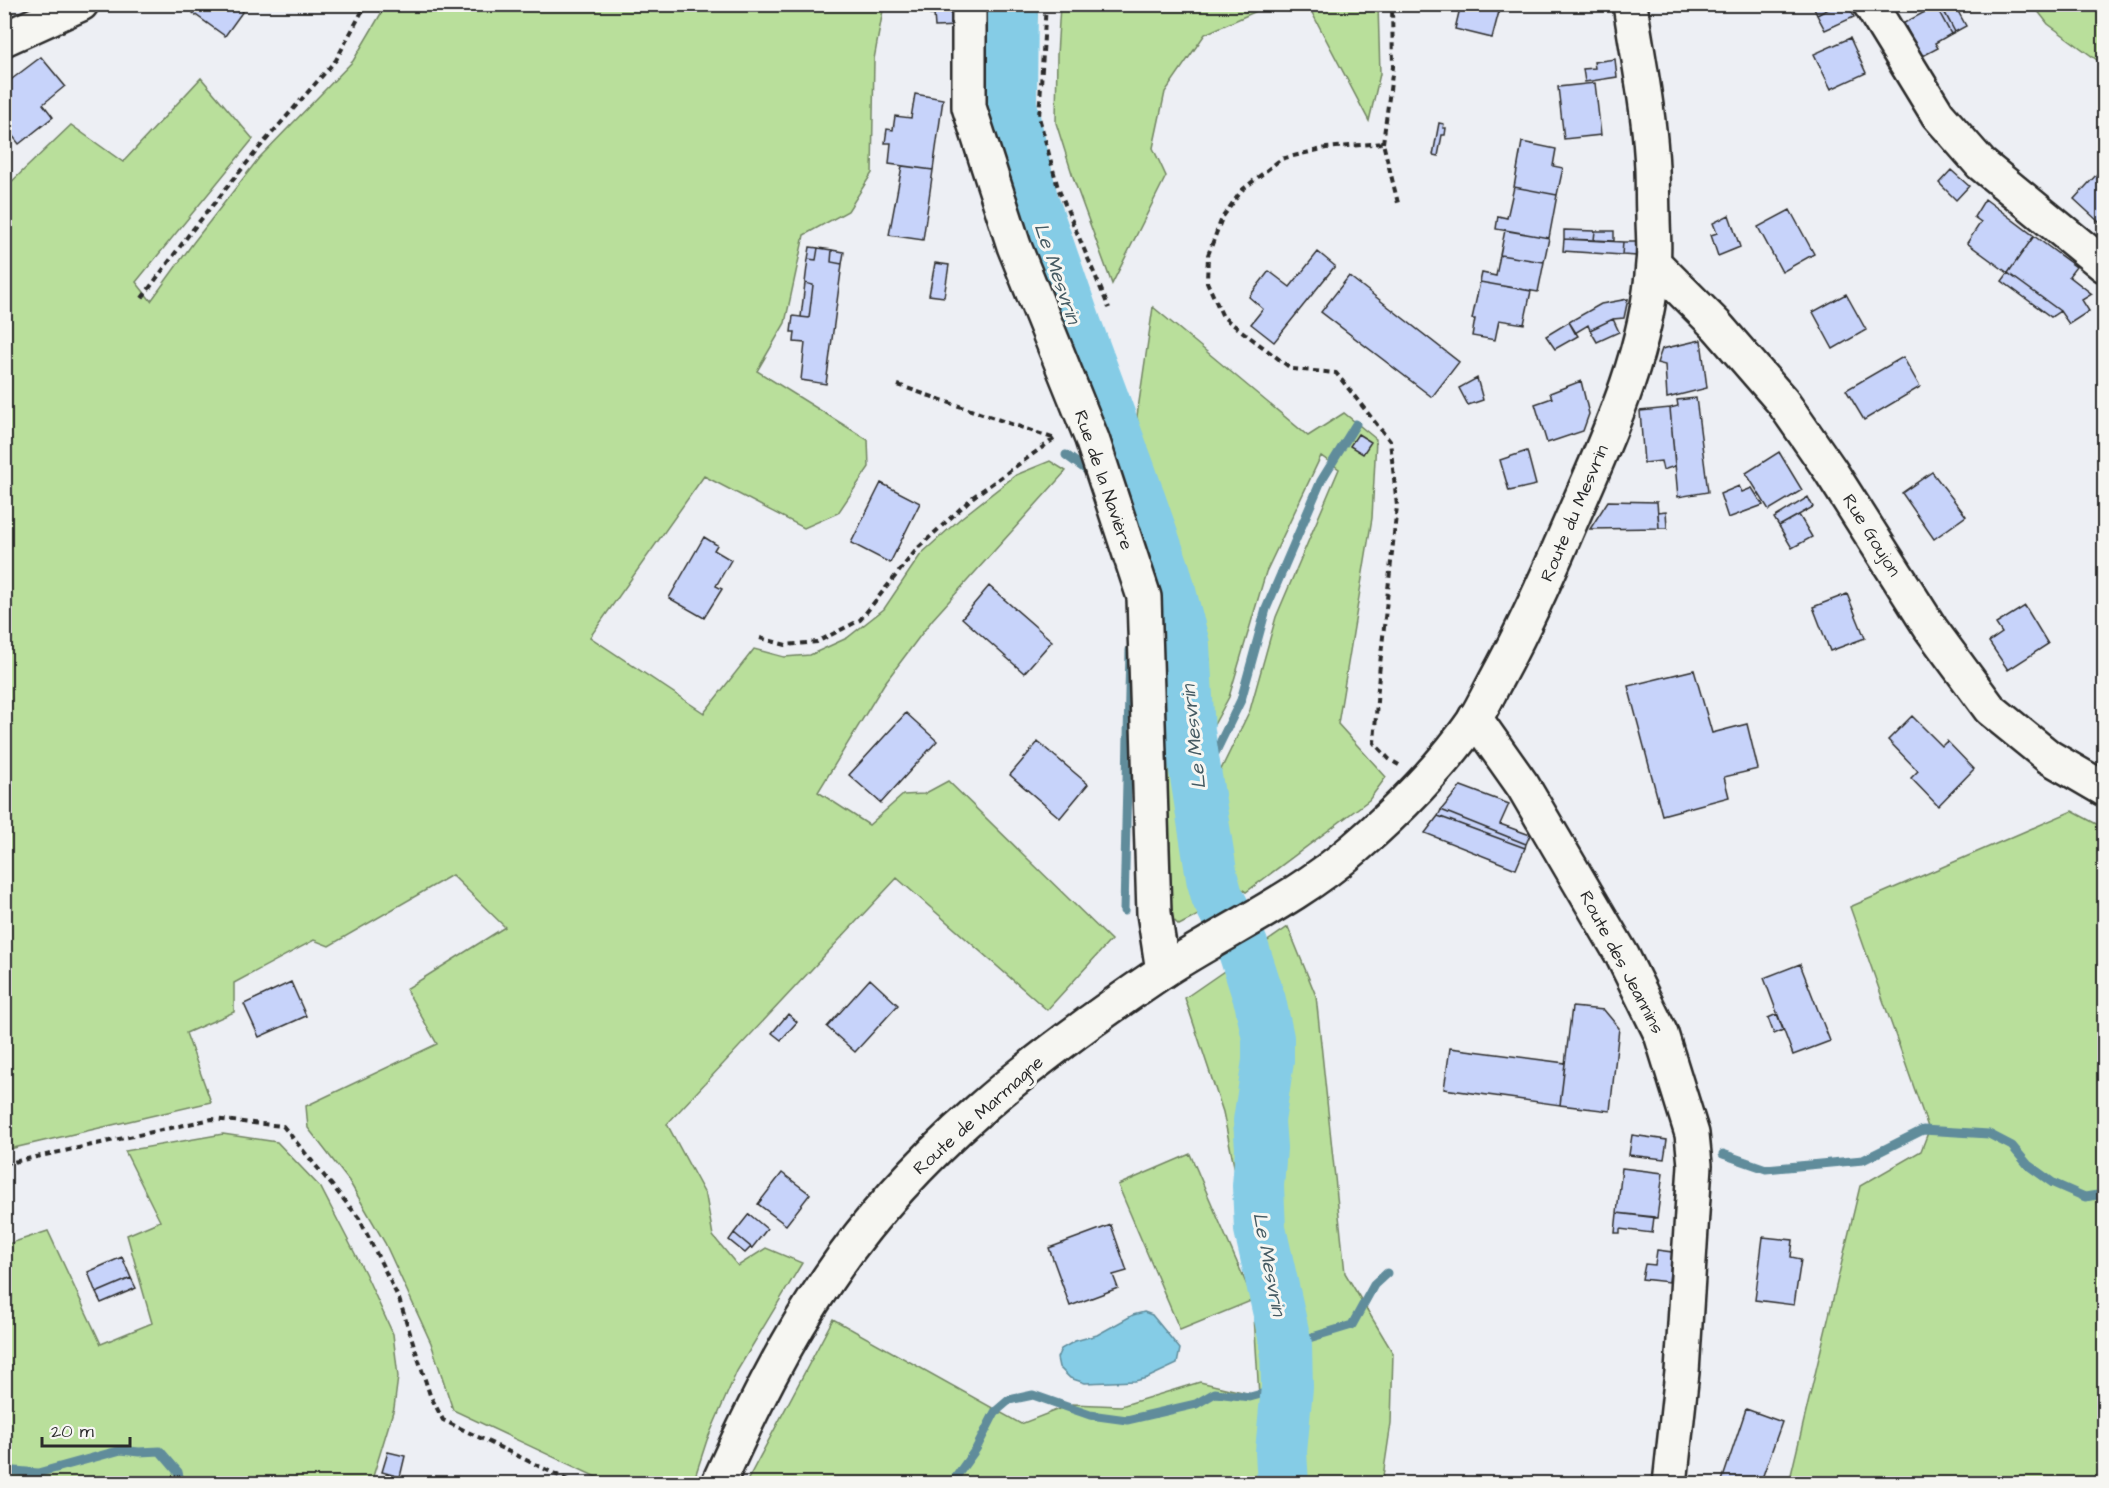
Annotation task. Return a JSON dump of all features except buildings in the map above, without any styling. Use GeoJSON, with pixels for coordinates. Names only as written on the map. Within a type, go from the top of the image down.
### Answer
{"type":"FeatureCollection","features":[{"type":"Feature","properties":{"kind":"street"},"geometry":{"type":"LineString","coordinates":[[4,39],[81,4]]}},
{"type":"Feature","properties":{"kind":"street","name":"Rue de la Navière"},"geometry":{"type":"LineString","coordinates":[[969,4],[969,108],[1014,246],[1092,439],[1144,597],[1154,913],[1163,972]]}},
{"type":"Feature","properties":{"kind":"street","name":"Route du Mesvrin"},"geometry":{"type":"LineString","coordinates":[[1198,950],[1306,884],[1353,850],[1423,782],[1475,718],[1511,653],[1552,567],[1609,432],[1634,359],[1645,316],[1653,263],[1651,150],[1630,4]]}},
{"type":"Feature","properties":{"kind":"street"},"geometry":{"type":"LineString","coordinates":[[1870,4],[1938,115],[1981,164],[2104,265]]}},
{"type":"Feature","properties":{"kind":"street","name":"Rue Goujon"},"geometry":{"type":"LineString","coordinates":[[1653,263],[1718,326],[1782,401],[1830,470],[1931,629],[1990,709],[2049,757],[2104,789]]}},
{"type":"Feature","properties":{"kind":"street","name":"Route des Jeannins"},"geometry":{"type":"LineString","coordinates":[[1475,718],[1523,786],[1622,955],[1661,1034],[1692,1134],[1695,1165],[1693,1200],[1682,1372],[1670,1484]]}},
{"type":"Feature","properties":{"kind":"street","name":"Route de Marmagne"},"geometry":{"type":"LineString","coordinates":[[718,1484],[749,1415],[790,1340],[829,1278],[914,1171],[994,1095],[1030,1066],[1198,950]]}},
{"type":"Feature","properties":{"kind":"path"},"geometry":{"type":"LineString","coordinates":[[142,298],[190,233],[259,148],[336,60],[366,4]]}},
{"type":"Feature","properties":{"kind":"path"},"geometry":{"type":"LineString","coordinates":[[1046,4],[1039,117],[1058,188],[1109,308]]}},
{"type":"Feature","properties":{"kind":"path"},"geometry":{"type":"LineString","coordinates":[[1392,4],[1393,67],[1383,143],[1399,207]]}},
{"type":"Feature","properties":{"kind":"path"},"geometry":{"type":"LineString","coordinates":[[1383,143],[1326,148],[1281,159],[1242,190],[1222,218],[1208,255],[1207,282],[1223,317],[1292,369],[1336,373],[1390,441],[1397,506],[1374,743],[1389,759],[1423,782]]}},
{"type":"Feature","properties":{"kind":"path"},"geometry":{"type":"LineString","coordinates":[[898,385],[1054,439],[1092,439]]}},
{"type":"Feature","properties":{"kind":"path"},"geometry":{"type":"LineString","coordinates":[[760,638],[786,645],[817,642],[860,620],[917,549],[965,504],[1054,439]]}},
{"type":"Feature","properties":{"kind":"path"},"geometry":{"type":"LineString","coordinates":[[4,1164],[212,1119],[283,1126],[359,1218],[399,1299],[430,1395],[442,1420],[576,1484]]}},
{"type":"Feature","properties":{"kind":"green space"},"geometry":{"type":"Polygon","coordinates":[[[386,5],[884,5],[874,59],[872,173],[848,211],[804,235],[785,323],[757,371],[868,440],[869,467],[838,513],[804,528],[704,476],[590,637],[704,713],[754,649],[784,657],[810,655],[847,638],[884,609],[921,554],[961,518],[1016,475],[1050,461],[1066,471],[932,620],[884,684],[818,792],[869,825],[903,795],[924,794],[948,781],[1111,940],[1047,1010],[897,878],[667,1124],[706,1196],[713,1236],[738,1266],[766,1248],[802,1263],[737,1371],[707,1440],[693,1483],[609,1483],[453,1410],[431,1343],[385,1243],[349,1181],[308,1128],[306,1106],[437,1044],[406,989],[505,927],[452,875],[329,946],[314,940],[234,983],[234,1012],[186,1033],[211,1102],[5,1150],[5,188],[71,125],[123,162],[201,78],[253,139],[136,282],[151,301],[259,158],[353,61],[386,5]]]}},
{"type":"Feature","properties":{"kind":"green space"},"geometry":{"type":"Polygon","coordinates":[[[1025,5],[1038,5],[1030,89],[1023,74],[1025,5]]]}},
{"type":"Feature","properties":{"kind":"green space"},"geometry":{"type":"Polygon","coordinates":[[[1060,5],[1270,5],[1205,34],[1165,92],[1153,148],[1166,176],[1112,284],[1056,123],[1060,5]]]}},
{"type":"Feature","properties":{"kind":"green space"},"geometry":{"type":"Polygon","coordinates":[[[1308,5],[1378,5],[1380,74],[1369,121],[1308,5]]]}},
{"type":"Feature","properties":{"kind":"green space"},"geometry":{"type":"Polygon","coordinates":[[[2033,5],[2104,5],[2104,65],[2048,24],[2033,5]]]}},
{"type":"Feature","properties":{"kind":"green space"},"geometry":{"type":"Polygon","coordinates":[[[1153,307],[1308,436],[1344,413],[1376,439],[1372,518],[1338,724],[1386,777],[1369,800],[1246,892],[1224,878],[1212,788],[1250,710],[1276,617],[1339,469],[1321,456],[1266,572],[1229,697],[1201,749],[1210,660],[1181,551],[1143,462],[1137,416],[1153,307]]]}},
{"type":"Feature","properties":{"kind":"green space"},"geometry":{"type":"Polygon","coordinates":[[[1165,624],[1199,888],[1206,911],[1179,925],[1165,912],[1165,624]]]}},
{"type":"Feature","properties":{"kind":"green space"},"geometry":{"type":"Polygon","coordinates":[[[2072,811],[2104,828],[2104,1483],[1789,1483],[1860,1186],[1921,1151],[1929,1130],[1850,907],[2072,811]]]}},
{"type":"Feature","properties":{"kind":"green space"},"geometry":{"type":"Polygon","coordinates":[[[1288,927],[1316,996],[1345,1273],[1393,1353],[1391,1423],[1382,1483],[746,1483],[833,1319],[1021,1424],[1072,1404],[1121,1406],[1200,1382],[1259,1396],[1253,1300],[1180,1330],[1118,1185],[1190,1154],[1252,1297],[1244,1215],[1223,1112],[1185,998],[1288,927]]]}},
{"type":"Feature","properties":{"kind":"green space"},"geometry":{"type":"Polygon","coordinates":[[[223,1134],[277,1142],[321,1188],[365,1273],[393,1334],[398,1377],[394,1408],[371,1483],[5,1483],[5,1245],[48,1231],[101,1344],[152,1323],[127,1235],[160,1221],[125,1151],[223,1134]]]}},
{"type":"Feature","properties":{"kind":"water"},"geometry":{"type":"Polygon","coordinates":[[[1144,1312],[1152,1315],[1180,1349],[1177,1364],[1135,1381],[1085,1383],[1070,1378],[1059,1367],[1057,1358],[1061,1349],[1075,1341],[1097,1335],[1133,1315],[1144,1312]]]}},
{"type":"Feature","properties":{"kind":"waterway","name":"Le Mesvrin"},"geometry":{"type":"LineString","coordinates":[[1012,4],[1011,104],[1032,199],[1165,573],[1184,645],[1189,732],[1212,878],[1217,896],[1242,945],[1260,1001],[1268,1038],[1268,1061],[1259,1121],[1261,1148],[1258,1186],[1260,1229],[1286,1345],[1287,1387],[1281,1452],[1283,1484]]}},
{"type":"Feature","properties":{"kind":"waterway"},"geometry":{"type":"LineString","coordinates":[[1198,788],[1241,700],[1266,609],[1321,481],[1356,424]]}},
{"type":"Feature","properties":{"kind":"waterway"},"geometry":{"type":"LineString","coordinates":[[1066,455],[1088,471],[1090,477]]}},
{"type":"Feature","properties":{"kind":"waterway"},"geometry":{"type":"LineString","coordinates":[[1124,911],[1130,650]]}},
{"type":"Feature","properties":{"kind":"waterway"},"geometry":{"type":"LineString","coordinates":[[1723,1154],[1766,1169],[1863,1160],[1923,1130],[1989,1134],[2012,1146],[2028,1165],[2053,1183],[2085,1197],[2104,1194]]}},
{"type":"Feature","properties":{"kind":"waterway"},"geometry":{"type":"LineString","coordinates":[[1286,1345],[1352,1325],[1374,1285],[1387,1273]]}},
{"type":"Feature","properties":{"kind":"waterway"},"geometry":{"type":"LineString","coordinates":[[951,1484],[976,1449],[995,1412],[1009,1400],[1033,1395],[1090,1415],[1127,1420],[1196,1404],[1215,1393],[1250,1397],[1287,1387]]}},
{"type":"Feature","properties":{"kind":"waterway"},"geometry":{"type":"LineString","coordinates":[[4,1470],[38,1473],[121,1450],[160,1451],[178,1472],[181,1484]]}}]}
